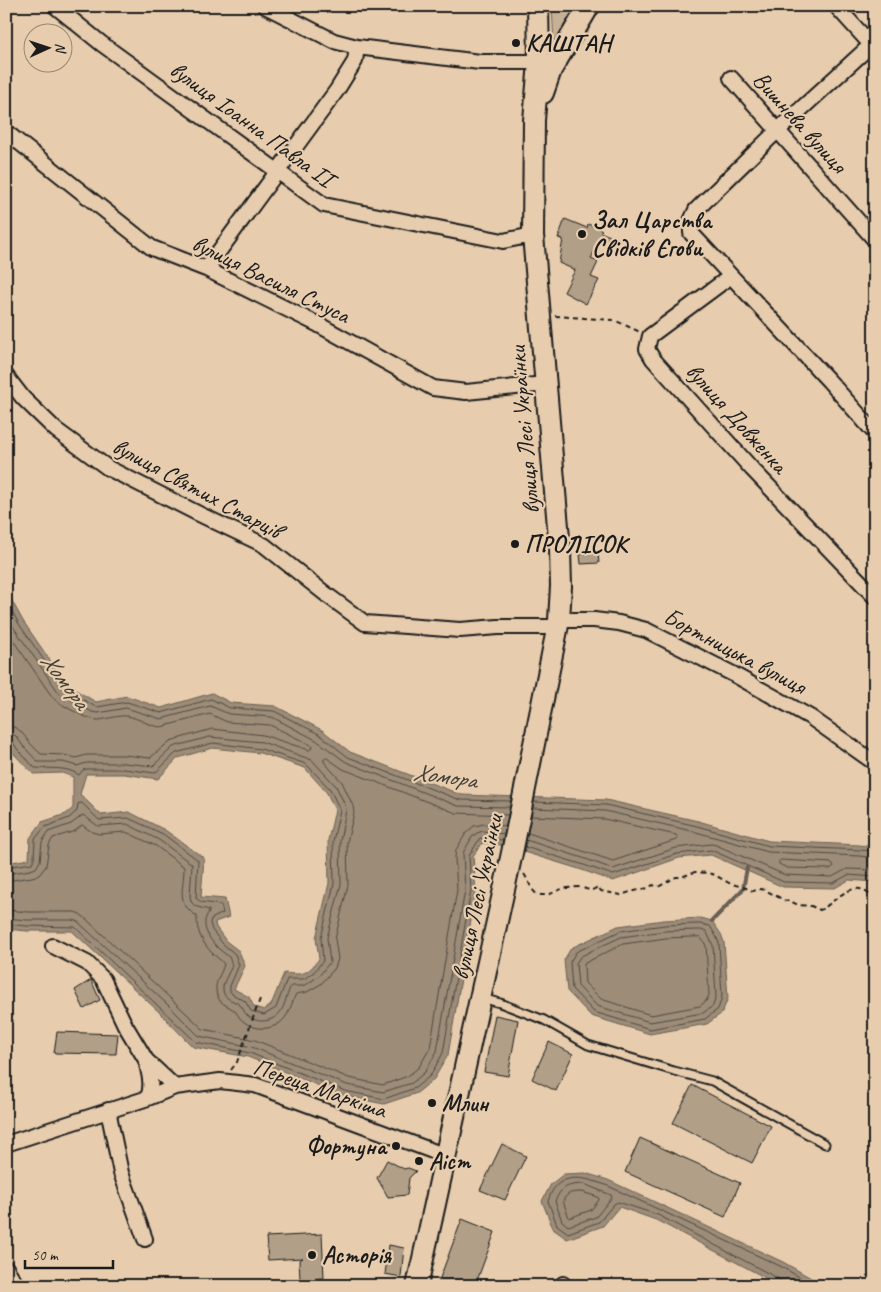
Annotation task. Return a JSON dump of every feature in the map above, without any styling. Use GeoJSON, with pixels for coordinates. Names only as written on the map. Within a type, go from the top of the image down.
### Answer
{"type":"FeatureCollection","features":[{"type":"Feature","properties":{"kind":"main road","name":"вулиця Лесі Українки"},"geometry":{"type":"LineString","coordinates":[[418,1286],[511,858],[558,624],[561,586],[560,550],[533,235],[534,120],[539,62],[538,6]]}},
{"type":"Feature","properties":{"kind":"main road"},"geometry":{"type":"LineString","coordinates":[[534,120],[551,70],[589,6]]}},
{"type":"Feature","properties":{"kind":"street","name":"вулиця Іоанна Павла II"},"geometry":{"type":"LineString","coordinates":[[55,6],[102,44],[324,205],[502,241],[533,235]]}},
{"type":"Feature","properties":{"kind":"street"},"geometry":{"type":"LineString","coordinates":[[264,6],[334,41],[357,47],[480,62],[539,62]]}},
{"type":"Feature","properties":{"kind":"street"},"geometry":{"type":"LineString","coordinates":[[836,6],[873,47],[778,131],[696,210],[691,221],[691,234],[875,433]]}},
{"type":"Feature","properties":{"kind":"street"},"geometry":{"type":"LineString","coordinates":[[355,61],[357,47]]}},
{"type":"Feature","properties":{"kind":"street"},"geometry":{"type":"LineString","coordinates":[[206,269],[337,90],[355,61],[372,49]]}},
{"type":"Feature","properties":{"kind":"street","name":"Вишнева вулиця"},"geometry":{"type":"LineString","coordinates":[[731,78],[875,240]]}},
{"type":"Feature","properties":{"kind":"street","name":"вулиця Василя Стуса"},"geometry":{"type":"LineString","coordinates":[[6,132],[152,248],[206,269],[319,325],[432,388],[466,392],[545,384]]}},
{"type":"Feature","properties":{"kind":"street"},"geometry":{"type":"LineString","coordinates":[[650,336],[731,276]]}},
{"type":"Feature","properties":{"kind":"street","name":"вулиця Довженка"},"geometry":{"type":"LineString","coordinates":[[650,336],[648,349],[652,359],[752,469],[875,598]]}},
{"type":"Feature","properties":{"kind":"street","name":"вулиця Святих Старців"},"geometry":{"type":"LineString","coordinates":[[6,376],[23,398],[56,430],[108,468],[264,545],[364,623],[460,630],[558,624]]}},
{"type":"Feature","properties":{"kind":"street","name":"Бортницька вулиця"},"geometry":{"type":"LineString","coordinates":[[558,624],[594,620],[619,623],[646,630],[734,674],[810,717],[875,763]]}},
{"type":"Feature","properties":{"kind":"street"},"geometry":{"type":"LineString","coordinates":[[54,946],[87,963],[104,979],[125,1025],[146,1060],[175,1088]]}},
{"type":"Feature","properties":{"kind":"street"},"geometry":{"type":"LineString","coordinates":[[146,1060],[151,1085],[148,1098]]}},
{"type":"Feature","properties":{"kind":"street","name":"Переца Маркіша"},"geometry":{"type":"LineString","coordinates":[[6,1144],[175,1088],[220,1081],[255,1085],[446,1156]]}},
{"type":"Feature","properties":{"kind":"street"},"geometry":{"type":"LineString","coordinates":[[108,1110],[121,1173],[145,1239]]}},
{"type":"Feature","properties":{"kind":"street"},"geometry":{"type":"LineString","coordinates":[[6,1268],[17,1286]]}},
{"type":"Feature","properties":{"kind":"lane"},"geometry":{"type":"LineString","coordinates":[[480,998],[500,1003],[544,1020],[588,1045],[712,1081],[825,1144]]}},
{"type":"Feature","properties":{"kind":"path"},"geometry":{"type":"LineString","coordinates":[[540,318],[561,316],[614,320],[650,336]]}},
{"type":"Feature","properties":{"kind":"path"},"geometry":{"type":"LineString","coordinates":[[511,858],[525,875],[534,892],[538,894],[550,895],[564,889],[583,888],[593,890],[598,887],[601,891],[621,895],[653,885],[658,887],[676,877],[695,872],[715,875],[729,883],[753,891],[761,889],[786,901],[798,905],[811,906],[820,910],[845,892],[861,889],[875,897]]}},
{"type":"Feature","properties":{"kind":"path"},"geometry":{"type":"LineString","coordinates":[[237,1062],[260,999]]}},
{"type":"Feature","properties":{"kind":"shaded area"},"geometry":{"type":"Polygon","coordinates":[[[552,6],[577,6],[554,42],[552,6]]]}},
{"type":"Feature","properties":{"kind":"water"},"geometry":{"type":"Polygon","coordinates":[[[6,590],[23,621],[67,685],[96,702],[127,696],[161,708],[212,693],[231,703],[275,706],[322,730],[350,752],[462,795],[606,800],[698,821],[769,841],[875,847],[875,882],[849,880],[835,888],[783,887],[711,855],[679,858],[613,881],[501,845],[482,843],[473,856],[476,891],[448,1055],[434,1079],[417,1093],[384,1104],[344,1096],[248,1057],[193,1047],[159,1012],[72,931],[6,929],[6,863],[29,859],[30,838],[42,822],[66,814],[73,808],[73,777],[62,773],[33,774],[14,754],[6,741],[6,590]],[[212,748],[178,758],[158,779],[124,774],[86,774],[80,794],[101,815],[129,812],[165,830],[204,858],[201,897],[225,899],[229,917],[215,922],[216,927],[226,941],[239,951],[245,966],[234,989],[249,997],[254,1007],[264,1010],[271,1005],[284,973],[304,973],[319,959],[316,938],[329,883],[328,840],[335,810],[327,793],[305,768],[260,753],[212,748]]]}},
{"type":"Feature","properties":{"kind":"water"},"geometry":{"type":"Polygon","coordinates":[[[701,918],[712,921],[724,942],[728,998],[722,1013],[707,1024],[650,1034],[591,1016],[567,991],[564,960],[571,948],[618,926],[664,920],[701,918]]]}},
{"type":"Feature","properties":{"kind":"water"},"geometry":{"type":"Polygon","coordinates":[[[585,1173],[608,1180],[783,1262],[825,1286],[781,1286],[656,1220],[619,1207],[603,1226],[567,1239],[553,1229],[542,1201],[551,1184],[564,1174],[585,1173]]]}},
{"type":"Feature","properties":{"kind":"building"},"geometry":{"type":"Polygon","coordinates":[[[565,219],[587,228],[588,224],[610,236],[606,245],[598,242],[591,259],[598,262],[591,277],[599,280],[586,304],[564,292],[575,270],[559,263],[563,239],[558,238],[565,219]]]}},
{"type":"Feature","properties":{"kind":"building"},"geometry":{"type":"Polygon","coordinates":[[[598,553],[599,563],[581,564],[580,554],[598,553]]]}},
{"type":"Feature","properties":{"kind":"building"},"geometry":{"type":"Polygon","coordinates":[[[91,980],[100,1000],[84,1009],[75,990],[91,980]]]}},
{"type":"Feature","properties":{"kind":"building"},"geometry":{"type":"Polygon","coordinates":[[[495,1015],[518,1020],[508,1076],[484,1072],[495,1015]]]}},
{"type":"Feature","properties":{"kind":"building"},"geometry":{"type":"Polygon","coordinates":[[[57,1032],[118,1034],[116,1054],[54,1053],[57,1032]]]}},
{"type":"Feature","properties":{"kind":"building"},"geometry":{"type":"Polygon","coordinates":[[[549,1042],[573,1054],[556,1091],[532,1079],[549,1042]]]}},
{"type":"Feature","properties":{"kind":"building"},"geometry":{"type":"Polygon","coordinates":[[[692,1085],[771,1126],[752,1163],[673,1123],[692,1085]]]}},
{"type":"Feature","properties":{"kind":"building"},"geometry":{"type":"Polygon","coordinates":[[[640,1138],[740,1183],[725,1217],[625,1172],[640,1138]]]}},
{"type":"Feature","properties":{"kind":"building"},"geometry":{"type":"Polygon","coordinates":[[[502,1144],[526,1156],[505,1200],[480,1190],[502,1144]]]}},
{"type":"Feature","properties":{"kind":"building"},"geometry":{"type":"Polygon","coordinates":[[[387,1160],[404,1169],[408,1168],[416,1171],[409,1178],[407,1195],[388,1197],[377,1178],[387,1160]]]}},
{"type":"Feature","properties":{"kind":"building"},"geometry":{"type":"Polygon","coordinates":[[[462,1219],[495,1232],[475,1286],[437,1286],[462,1219]]]}},
{"type":"Feature","properties":{"kind":"building"},"geometry":{"type":"Polygon","coordinates":[[[322,1234],[324,1278],[300,1279],[299,1260],[303,1258],[268,1260],[266,1237],[322,1234]]]}},
{"type":"Feature","properties":{"kind":"building"},"geometry":{"type":"Polygon","coordinates":[[[389,1245],[404,1248],[401,1277],[385,1274],[389,1245]]]}},
{"type":"Feature","properties":{"kind":"waterway"},"geometry":{"type":"LineString","coordinates":[[712,921],[743,889],[747,868]]}},
{"type":"Feature","properties":{"kind":"place","name":"КАШТАН"},"geometry":{"type":"Point","coordinates":[516,43]}},
{"type":"Feature","properties":{"kind":"place","name":"Зал Царства Свідків Єгови"},"geometry":{"type":"Point","coordinates":[582,234]}},
{"type":"Feature","properties":{"kind":"place","name":"ПРОЛІСОК"},"geometry":{"type":"Point","coordinates":[515,544]}},
{"type":"Feature","properties":{"kind":"place","name":"Млин"},"geometry":{"type":"Point","coordinates":[432,1103]}},
{"type":"Feature","properties":{"kind":"place","name":"Фортуна"},"geometry":{"type":"Point","coordinates":[396,1146]}},
{"type":"Feature","properties":{"kind":"place","name":"Аіст"},"geometry":{"type":"Point","coordinates":[419,1161]}},
{"type":"Feature","properties":{"kind":"place","name":"Асторія"},"geometry":{"type":"Point","coordinates":[312,1255]}},
{"type":"Feature","properties":{"kind":"water label","name":"Хомора"},"geometry":{"type":"Point","coordinates":[66,680]}},
{"type":"Feature","properties":{"kind":"water label","name":"Хомора"},"geometry":{"type":"Point","coordinates":[445,775]}}]}
